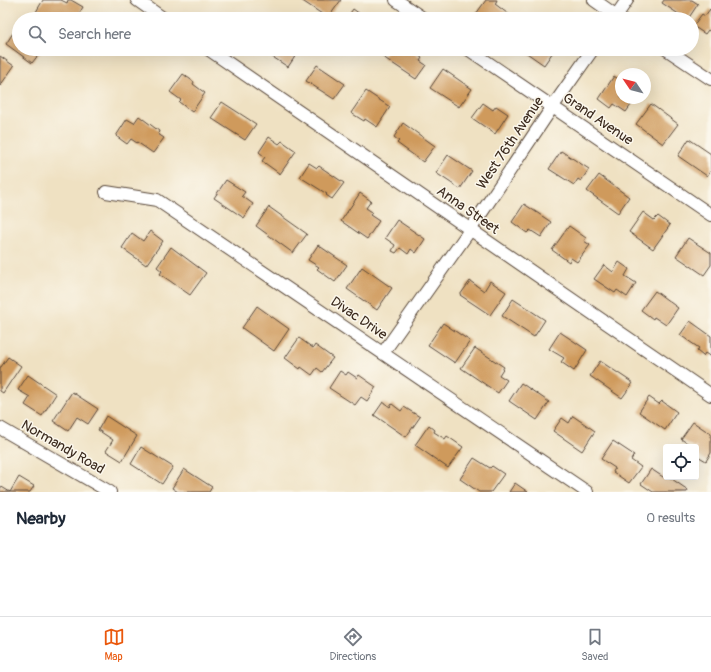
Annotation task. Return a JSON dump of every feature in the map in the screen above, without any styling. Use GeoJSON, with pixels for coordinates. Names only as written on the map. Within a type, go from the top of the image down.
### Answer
{"type":"FeatureCollection","features":[{"type":"Feature","properties":{"kind":"street"},"geometry":{"type":"LineString","coordinates":[[137,0],[154,12]]}},
{"type":"Feature","properties":{"kind":"street"},"geometry":{"type":"LineString","coordinates":[[396,0],[414,12]]}},
{"type":"Feature","properties":{"kind":"street"},"geometry":{"type":"LineString","coordinates":[[594,0],[609,12]]}},
{"type":"Feature","properties":{"kind":"street"},"geometry":{"type":"LineString","coordinates":[[620,12],[627,0]]}},
{"type":"Feature","properties":{"kind":"street","name":"Anna Street"},"geometry":{"type":"LineString","coordinates":[[218,56],[711,395]]}},
{"type":"Feature","properties":{"kind":"street","name":"Grand Avenue"},"geometry":{"type":"LineString","coordinates":[[478,56],[711,215]]}},
{"type":"Feature","properties":{"kind":"street","name":"West 76th Avenue"},"geometry":{"type":"LineString","coordinates":[[383,353],[470,230],[588,56]]}},
{"type":"Feature","properties":{"kind":"street"},"geometry":{"type":"LineString","coordinates":[[676,56],[711,80]]}},
{"type":"Feature","properties":{"kind":"street","name":"Divac Drive"},"geometry":{"type":"LineString","coordinates":[[106,192],[157,200],[587,492]]}},
{"type":"Feature","properties":{"kind":"street","name":"Normandy Road"},"geometry":{"type":"LineString","coordinates":[[0,428],[110,492]]}},
{"type":"Feature","properties":{"kind":"building"},"geometry":{"type":"Polygon","coordinates":[[[43,0],[61,0],[67,3],[68,0],[71,0],[83,7],[80,12],[36,12],[43,0]]]}},
{"type":"Feature","properties":{"kind":"building"},"geometry":{"type":"Polygon","coordinates":[[[301,0],[341,0],[332,12],[319,12],[301,0]]]}},
{"type":"Feature","properties":{"kind":"building"},"geometry":{"type":"Polygon","coordinates":[[[486,0],[497,0],[495,4],[506,12],[477,12],[486,0]]]}},
{"type":"Feature","properties":{"kind":"building"},"geometry":{"type":"Polygon","coordinates":[[[664,0],[692,0],[698,4],[693,12],[676,12],[662,3],[664,0]]]}},
{"type":"Feature","properties":{"kind":"building"},"geometry":{"type":"Polygon","coordinates":[[[710,9],[711,32],[708,30],[705,34],[699,30],[699,18],[702,14],[705,16],[710,9]]]}},
{"type":"Feature","properties":{"kind":"building"},"geometry":{"type":"Polygon","coordinates":[[[12,35],[12,48],[6,44],[12,35]]]}},
{"type":"Feature","properties":{"kind":"building"},"geometry":{"type":"Polygon","coordinates":[[[0,56],[14,66],[0,86],[0,56]]]}},
{"type":"Feature","properties":{"kind":"building"},"geometry":{"type":"Polygon","coordinates":[[[22,56],[38,56],[32,63],[22,56]]]}},
{"type":"Feature","properties":{"kind":"building"},"geometry":{"type":"Polygon","coordinates":[[[271,56],[295,56],[288,67],[271,56]]]}},
{"type":"Feature","properties":{"kind":"building"},"geometry":{"type":"Polygon","coordinates":[[[419,56],[422,58],[420,61],[426,65],[416,79],[383,57],[419,56]]]}},
{"type":"Feature","properties":{"kind":"building"},"geometry":{"type":"Polygon","coordinates":[[[531,56],[550,56],[544,65],[531,56]]]}},
{"type":"Feature","properties":{"kind":"building"},"geometry":{"type":"Polygon","coordinates":[[[317,65],[345,84],[334,99],[306,81],[317,65]]]}},
{"type":"Feature","properties":{"kind":"building"},"geometry":{"type":"Polygon","coordinates":[[[443,69],[472,89],[459,107],[430,88],[443,69]]]}},
{"type":"Feature","properties":{"kind":"building"},"geometry":{"type":"Polygon","coordinates":[[[183,74],[205,93],[192,112],[179,102],[181,100],[170,92],[183,74]]]}},
{"type":"Feature","properties":{"kind":"building"},"geometry":{"type":"Polygon","coordinates":[[[614,76],[615,104],[632,104],[626,112],[614,104],[611,108],[599,99],[614,76]]]}},
{"type":"Feature","properties":{"kind":"building"},"geometry":{"type":"Polygon","coordinates":[[[366,91],[390,107],[377,127],[365,119],[364,121],[351,113],[366,91]]]}},
{"type":"Feature","properties":{"kind":"building"},"geometry":{"type":"Polygon","coordinates":[[[222,102],[256,124],[245,140],[211,118],[222,102]]]}},
{"type":"Feature","properties":{"kind":"building"},"geometry":{"type":"Polygon","coordinates":[[[483,103],[493,110],[496,106],[508,114],[495,134],[472,118],[483,103]]]}},
{"type":"Feature","properties":{"kind":"building"},"geometry":{"type":"Polygon","coordinates":[[[651,104],[678,124],[663,144],[636,124],[651,104]]]}},
{"type":"Feature","properties":{"kind":"building"},"geometry":{"type":"Polygon","coordinates":[[[139,116],[159,131],[158,134],[164,138],[153,153],[131,139],[127,144],[116,136],[127,119],[134,123],[139,116]]]}},
{"type":"Feature","properties":{"kind":"building"},"geometry":{"type":"Polygon","coordinates":[[[403,123],[435,146],[423,162],[397,143],[399,141],[394,137],[403,123]]]}},
{"type":"Feature","properties":{"kind":"building"},"geometry":{"type":"Polygon","coordinates":[[[269,137],[279,144],[282,141],[296,151],[280,174],[262,161],[265,157],[259,152],[269,137]]]}},
{"type":"Feature","properties":{"kind":"building"},"geometry":{"type":"Polygon","coordinates":[[[689,139],[711,154],[711,170],[707,176],[678,156],[689,139]]]}},
{"type":"Feature","properties":{"kind":"building"},"geometry":{"type":"Polygon","coordinates":[[[561,151],[589,169],[581,181],[578,179],[574,185],[549,169],[561,151]]]}},
{"type":"Feature","properties":{"kind":"building"},"geometry":{"type":"Polygon","coordinates":[[[448,155],[472,171],[460,189],[436,173],[448,155]]]}},
{"type":"Feature","properties":{"kind":"building"},"geometry":{"type":"Polygon","coordinates":[[[309,163],[317,168],[319,166],[344,183],[332,199],[326,195],[327,194],[300,177],[309,163]]]}},
{"type":"Feature","properties":{"kind":"building"},"geometry":{"type":"Polygon","coordinates":[[[599,175],[629,197],[618,213],[587,191],[599,175]]]}},
{"type":"Feature","properties":{"kind":"building"},"geometry":{"type":"Polygon","coordinates":[[[226,180],[245,192],[242,196],[253,204],[244,218],[214,198],[226,180]]]}},
{"type":"Feature","properties":{"kind":"building"},"geometry":{"type":"Polygon","coordinates":[[[360,193],[371,201],[366,208],[372,212],[370,215],[379,221],[367,239],[341,221],[360,193]]]}},
{"type":"Feature","properties":{"kind":"building"},"geometry":{"type":"Polygon","coordinates":[[[524,204],[551,222],[541,237],[530,230],[527,233],[512,222],[524,204]]]}},
{"type":"Feature","properties":{"kind":"building"},"geometry":{"type":"Polygon","coordinates":[[[269,207],[307,234],[293,253],[256,226],[269,207]]]}},
{"type":"Feature","properties":{"kind":"building"},"geometry":{"type":"Polygon","coordinates":[[[643,212],[654,220],[658,216],[670,225],[653,249],[629,232],[643,212]]]}},
{"type":"Feature","properties":{"kind":"building"},"geometry":{"type":"Polygon","coordinates":[[[397,220],[425,239],[416,253],[411,249],[408,254],[400,248],[396,253],[392,251],[395,245],[385,238],[397,220]]]}},
{"type":"Feature","properties":{"kind":"building"},"geometry":{"type":"Polygon","coordinates":[[[569,226],[586,238],[584,241],[590,245],[577,262],[571,258],[569,262],[552,250],[569,226]]]}},
{"type":"Feature","properties":{"kind":"building"},"geometry":{"type":"Polygon","coordinates":[[[150,231],[163,241],[146,265],[122,248],[132,233],[143,241],[150,231]]]}},
{"type":"Feature","properties":{"kind":"building"},"geometry":{"type":"Polygon","coordinates":[[[688,238],[711,253],[711,265],[704,275],[676,256],[688,238]]]}},
{"type":"Feature","properties":{"kind":"building"},"geometry":{"type":"Polygon","coordinates":[[[318,245],[347,265],[335,282],[317,269],[319,267],[308,260],[318,245]]]}},
{"type":"Feature","properties":{"kind":"building"},"geometry":{"type":"Polygon","coordinates":[[[171,247],[206,273],[190,295],[160,274],[162,271],[157,267],[171,247]]]}},
{"type":"Feature","properties":{"kind":"building"},"geometry":{"type":"Polygon","coordinates":[[[619,262],[629,269],[625,276],[636,283],[627,297],[617,290],[615,293],[594,279],[604,265],[613,272],[619,262]]]}},
{"type":"Feature","properties":{"kind":"building"},"geometry":{"type":"Polygon","coordinates":[[[362,267],[392,288],[377,310],[347,289],[362,267]]]}},
{"type":"Feature","properties":{"kind":"building"},"geometry":{"type":"Polygon","coordinates":[[[470,281],[484,291],[490,281],[506,292],[490,315],[460,295],[470,281]]]}},
{"type":"Feature","properties":{"kind":"building"},"geometry":{"type":"Polygon","coordinates":[[[655,291],[678,308],[666,325],[654,317],[653,319],[641,310],[655,291]]]}},
{"type":"Feature","properties":{"kind":"building"},"geometry":{"type":"Polygon","coordinates":[[[513,299],[545,320],[534,337],[502,316],[513,299]]]}},
{"type":"Feature","properties":{"kind":"building"},"geometry":{"type":"Polygon","coordinates":[[[257,306],[289,329],[274,351],[242,328],[257,306]]]}},
{"type":"Feature","properties":{"kind":"building"},"geometry":{"type":"Polygon","coordinates":[[[690,321],[711,336],[711,357],[705,353],[703,356],[697,351],[699,348],[680,335],[690,321]]]}},
{"type":"Feature","properties":{"kind":"building"},"geometry":{"type":"Polygon","coordinates":[[[443,323],[470,341],[455,363],[428,345],[443,323]]]}},
{"type":"Feature","properties":{"kind":"building"},"geometry":{"type":"Polygon","coordinates":[[[560,332],[587,350],[574,371],[561,362],[564,358],[549,349],[560,332]]]}},
{"type":"Feature","properties":{"kind":"building"},"geometry":{"type":"Polygon","coordinates":[[[299,338],[313,348],[315,345],[333,358],[322,372],[317,368],[312,375],[301,367],[300,369],[285,358],[299,338]]]}},
{"type":"Feature","properties":{"kind":"building"},"geometry":{"type":"Polygon","coordinates":[[[475,348],[504,367],[499,375],[507,380],[498,393],[461,368],[475,348]]]}},
{"type":"Feature","properties":{"kind":"building"},"geometry":{"type":"Polygon","coordinates":[[[8,357],[21,366],[3,393],[0,391],[0,367],[8,357]]]}},
{"type":"Feature","properties":{"kind":"building"},"geometry":{"type":"Polygon","coordinates":[[[600,361],[633,383],[622,398],[590,376],[600,361]]]}},
{"type":"Feature","properties":{"kind":"building"},"geometry":{"type":"Polygon","coordinates":[[[340,371],[346,375],[348,372],[357,378],[359,375],[376,387],[367,401],[361,397],[355,405],[329,388],[340,371]]]}},
{"type":"Feature","properties":{"kind":"building"},"geometry":{"type":"Polygon","coordinates":[[[28,375],[56,394],[42,416],[25,405],[30,397],[18,390],[28,375]]]}},
{"type":"Feature","properties":{"kind":"building"},"geometry":{"type":"Polygon","coordinates":[[[521,383],[549,402],[537,420],[509,401],[521,383]]]}},
{"type":"Feature","properties":{"kind":"building"},"geometry":{"type":"Polygon","coordinates":[[[72,392],[98,409],[88,424],[77,417],[68,431],[53,421],[72,392]]]}},
{"type":"Feature","properties":{"kind":"building"},"geometry":{"type":"Polygon","coordinates":[[[649,397],[659,404],[662,401],[677,412],[665,430],[639,412],[649,397]]]}},
{"type":"Feature","properties":{"kind":"building"},"geometry":{"type":"Polygon","coordinates":[[[383,402],[390,407],[392,404],[401,411],[404,407],[420,417],[406,437],[374,415],[383,402]]]}},
{"type":"Feature","properties":{"kind":"building"},"geometry":{"type":"Polygon","coordinates":[[[106,416],[137,436],[122,461],[106,451],[113,440],[98,430],[106,416]]]}},
{"type":"Feature","properties":{"kind":"building"},"geometry":{"type":"Polygon","coordinates":[[[573,416],[595,431],[582,451],[553,431],[562,418],[569,423],[573,416]]]}},
{"type":"Feature","properties":{"kind":"building"},"geometry":{"type":"Polygon","coordinates":[[[693,422],[711,434],[711,453],[706,461],[699,457],[699,444],[688,444],[681,439],[693,422]]]}},
{"type":"Feature","properties":{"kind":"building"},"geometry":{"type":"Polygon","coordinates":[[[429,425],[435,430],[434,432],[445,439],[447,436],[463,447],[448,468],[415,445],[429,425]]]}},
{"type":"Feature","properties":{"kind":"building"},"geometry":{"type":"Polygon","coordinates":[[[613,441],[634,455],[631,460],[641,467],[629,483],[613,472],[615,468],[601,459],[613,441]]]}},
{"type":"Feature","properties":{"kind":"building"},"geometry":{"type":"Polygon","coordinates":[[[141,447],[173,467],[162,484],[131,464],[141,447]]]}},
{"type":"Feature","properties":{"kind":"building"},"geometry":{"type":"Polygon","coordinates":[[[474,458],[490,468],[492,466],[504,474],[491,492],[479,492],[460,479],[474,458]]]}},
{"type":"Feature","properties":{"kind":"building"},"geometry":{"type":"Polygon","coordinates":[[[184,469],[212,487],[209,492],[178,492],[172,488],[184,469]]]}},
{"type":"Feature","properties":{"kind":"building"},"geometry":{"type":"Polygon","coordinates":[[[651,469],[663,477],[663,480],[673,480],[688,490],[687,492],[653,492],[641,484],[651,469]]]}},
{"type":"Feature","properties":{"kind":"building"},"geometry":{"type":"Polygon","coordinates":[[[19,477],[34,486],[30,492],[10,492],[19,477]]]}},
{"type":"Feature","properties":{"kind":"building"},"geometry":{"type":"Polygon","coordinates":[[[515,483],[528,492],[509,492],[515,483]]]}},
{"type":"Feature","properties":{"kind":"building"},"geometry":{"type":"Polygon","coordinates":[[[0,486],[10,492],[0,492],[0,486]]]}}]}
